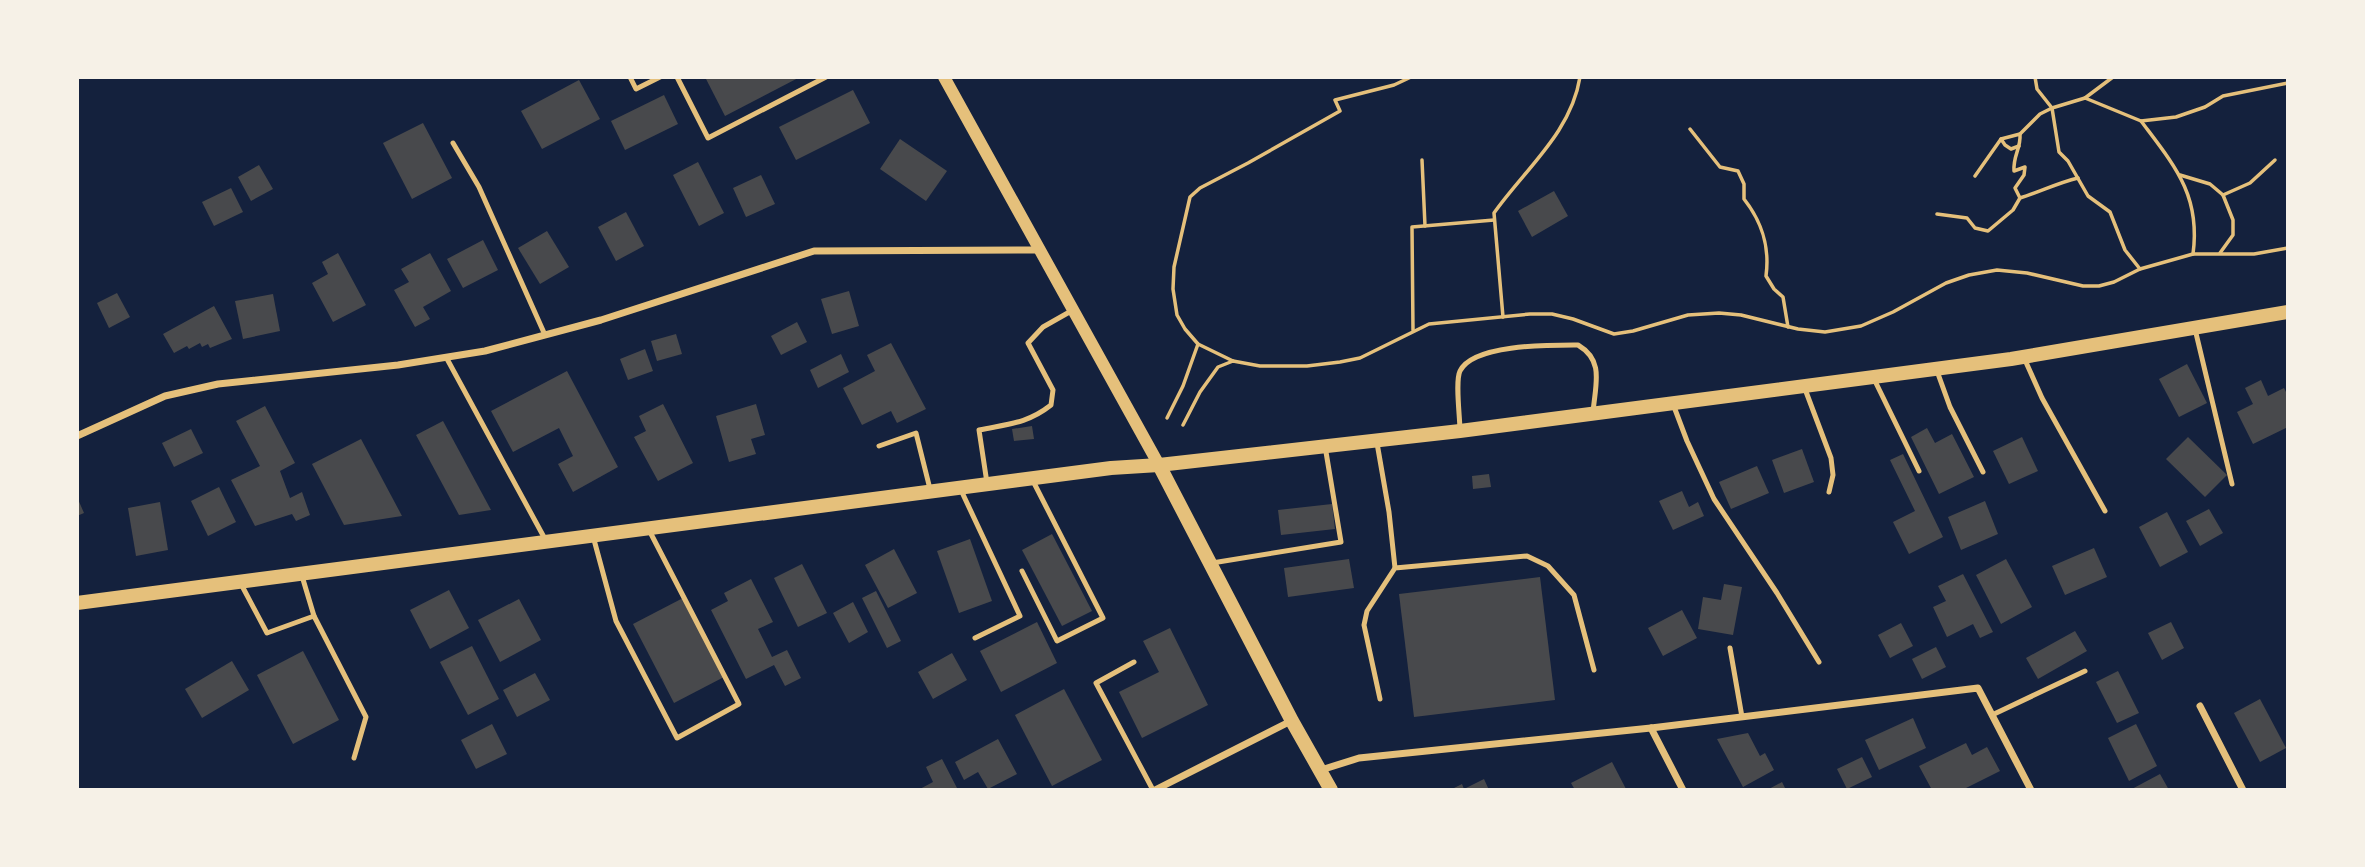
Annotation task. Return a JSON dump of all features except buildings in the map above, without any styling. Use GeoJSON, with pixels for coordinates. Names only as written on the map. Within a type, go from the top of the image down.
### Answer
{"type":"FeatureCollection","features":[{"type":"Feature","properties":{"kind":"main road"},"geometry":{"type":"LineString","coordinates":[[77,603],[1111,468],[1377,440],[1873,377],[2024,357],[2288,312]]}},
{"type":"Feature","properties":{"kind":"main road"},"geometry":{"type":"LineString","coordinates":[[1159,465],[1292,721],[1331,790]]}},
{"type":"Feature","properties":{"kind":"street"},"geometry":{"type":"LineString","coordinates":[[944,77],[1159,465]]}},
{"type":"Feature","properties":{"kind":"street"},"geometry":{"type":"LineString","coordinates":[[77,435],[165,396],[218,384],[398,365],[485,351],[601,320],[814,251],[1040,250]]}},
{"type":"Feature","properties":{"kind":"street"},"geometry":{"type":"LineString","coordinates":[[1321,770],[1359,758],[1651,728],[1978,688],[2031,790]]}},
{"type":"Feature","properties":{"kind":"street"},"geometry":{"type":"LineString","coordinates":[[2200,706],[2243,790]]}},
{"type":"Feature","properties":{"kind":"street"},"geometry":{"type":"LineString","coordinates":[[1154,790],[1292,721]]}},
{"type":"Feature","properties":{"kind":"street"},"geometry":{"type":"LineString","coordinates":[[1651,728],[1682,790]]}},
{"type":"Feature","properties":{"kind":"lane"},"geometry":{"type":"LineString","coordinates":[[630,77],[636,89],[660,77]]}},
{"type":"Feature","properties":{"kind":"lane"},"geometry":{"type":"LineString","coordinates":[[677,77],[708,138],[826,77]]}},
{"type":"Feature","properties":{"kind":"lane"},"geometry":{"type":"LineString","coordinates":[[453,143],[479,187],[545,335]]}},
{"type":"Feature","properties":{"kind":"lane"},"geometry":{"type":"LineString","coordinates":[[987,485],[979,430],[1024,422],[1051,405],[1053,390],[1028,343],[1043,327],[1073,310]]}},
{"type":"Feature","properties":{"kind":"lane"},"geometry":{"type":"LineString","coordinates":[[2195,329],[2232,484]]}},
{"type":"Feature","properties":{"kind":"lane"},"geometry":{"type":"LineString","coordinates":[[1460,430],[1458,373],[1468,360],[1489,352],[1578,345],[1594,357],[1596,368],[1593,413]]}},
{"type":"Feature","properties":{"kind":"lane"},"geometry":{"type":"LineString","coordinates":[[446,357],[546,542]]}},
{"type":"Feature","properties":{"kind":"lane"},"geometry":{"type":"LineString","coordinates":[[2024,357],[2042,398],[2105,511]]}},
{"type":"Feature","properties":{"kind":"lane"},"geometry":{"type":"LineString","coordinates":[[1936,368],[1950,407],[1983,472]]}},
{"type":"Feature","properties":{"kind":"lane"},"geometry":{"type":"LineString","coordinates":[[1873,377],[1919,471]]}},
{"type":"Feature","properties":{"kind":"lane"},"geometry":{"type":"LineString","coordinates":[[1804,386],[1830,458],[1833,475],[1829,492]]}},
{"type":"Feature","properties":{"kind":"lane"},"geometry":{"type":"LineString","coordinates":[[1673,403],[1714,499],[1819,662]]}},
{"type":"Feature","properties":{"kind":"lane"},"geometry":{"type":"LineString","coordinates":[[879,446],[916,433],[931,492]]}},
{"type":"Feature","properties":{"kind":"lane"},"geometry":{"type":"LineString","coordinates":[[1377,440],[1395,568],[1367,611],[1364,625],[1380,699]]}},
{"type":"Feature","properties":{"kind":"lane"},"geometry":{"type":"LineString","coordinates":[[1212,563],[1341,542],[1325,446]]}},
{"type":"Feature","properties":{"kind":"lane"},"geometry":{"type":"LineString","coordinates":[[1022,571],[1057,641],[1103,618],[1032,478]]}},
{"type":"Feature","properties":{"kind":"lane"},"geometry":{"type":"LineString","coordinates":[[960,488],[1020,616],[975,638]]}},
{"type":"Feature","properties":{"kind":"lane"},"geometry":{"type":"LineString","coordinates":[[593,536],[616,621],[677,738],[739,704],[648,529]]}},
{"type":"Feature","properties":{"kind":"lane"},"geometry":{"type":"LineString","coordinates":[[1395,568],[1527,556],[1548,566],[1574,596],[1594,670]]}},
{"type":"Feature","properties":{"kind":"lane"},"geometry":{"type":"LineString","coordinates":[[302,573],[314,617],[366,717],[354,758]]}},
{"type":"Feature","properties":{"kind":"lane"},"geometry":{"type":"LineString","coordinates":[[240,582],[267,633],[314,617]]}},
{"type":"Feature","properties":{"kind":"lane"},"geometry":{"type":"LineString","coordinates":[[1730,648],[1742,717]]}},
{"type":"Feature","properties":{"kind":"lane"},"geometry":{"type":"LineString","coordinates":[[1134,662],[1096,683],[1154,790]]}},
{"type":"Feature","properties":{"kind":"lane"},"geometry":{"type":"LineString","coordinates":[[1992,715],[2085,671]]}},
{"type":"Feature","properties":{"kind":"path"},"geometry":{"type":"LineString","coordinates":[[1411,77],[1394,85],[1335,100],[1340,111],[1200,188],[1190,197],[1177,250],[1173,289],[1177,315],[1198,344],[1233,361],[1260,366],[1295,366],[1360,358],[1429,324],[1503,317],[1552,314],[1614,334],[1688,315],[1719,313],[1825,332],[1861,326],[1946,283],[1997,270],[2027,273],[2083,286],[2099,286],[2140,269],[2193,254],[2254,254],[2288,248]]}},
{"type":"Feature","properties":{"kind":"path"},"geometry":{"type":"LineString","coordinates":[[1503,317],[1494,213],[1532,168],[1562,126],[1579,87],[1580,77]]}},
{"type":"Feature","properties":{"kind":"path"},"geometry":{"type":"LineString","coordinates":[[2035,77],[2036,89],[2052,108],[2059,152],[2088,195],[2110,212],[2125,250],[2140,269]]}},
{"type":"Feature","properties":{"kind":"path"},"geometry":{"type":"LineString","coordinates":[[1975,176],[2001,139],[2020,134],[2040,114],[2052,108],[2085,99],[2113,77]]}},
{"type":"Feature","properties":{"kind":"path"},"geometry":{"type":"LineString","coordinates":[[2085,99],[2141,121],[2176,117],[2204,107],[2223,96],[2263,87],[2276,88],[2288,83]]}},
{"type":"Feature","properties":{"kind":"path"},"geometry":{"type":"LineString","coordinates":[[2141,121],[2180,175],[2194,214],[2196,236],[2193,254]]}},
{"type":"Feature","properties":{"kind":"path"},"geometry":{"type":"LineString","coordinates":[[1690,129],[1720,167],[1738,171],[1744,184],[1744,199],[1756,214],[1764,235],[1769,256],[1766,276],[1783,297],[1788,327]]}},
{"type":"Feature","properties":{"kind":"path"},"geometry":{"type":"LineString","coordinates":[[2020,134],[2021,145],[2013,159],[2014,171],[2025,167],[2024,175],[2015,188],[2020,198]]}},
{"type":"Feature","properties":{"kind":"path"},"geometry":{"type":"LineString","coordinates":[[2001,139],[2011,149],[2021,145]]}},
{"type":"Feature","properties":{"kind":"path"},"geometry":{"type":"LineString","coordinates":[[1422,160],[1425,226]]}},
{"type":"Feature","properties":{"kind":"path"},"geometry":{"type":"LineString","coordinates":[[2223,195],[2250,183],[2275,160]]}},
{"type":"Feature","properties":{"kind":"path"},"geometry":{"type":"LineString","coordinates":[[2180,175],[2210,184],[2223,195],[2233,220],[2233,236],[2220,253]]}},
{"type":"Feature","properties":{"kind":"path"},"geometry":{"type":"LineString","coordinates":[[1937,214],[1967,218],[1975,228],[1988,231],[2013,210],[2020,198],[2041,192],[2056,183],[2078,178]]}},
{"type":"Feature","properties":{"kind":"path"},"geometry":{"type":"LineString","coordinates":[[1413,330],[1412,227],[1494,220]]}},
{"type":"Feature","properties":{"kind":"path"},"geometry":{"type":"LineString","coordinates":[[1167,418],[1183,386],[1198,344]]}},
{"type":"Feature","properties":{"kind":"path"},"geometry":{"type":"LineString","coordinates":[[1183,425],[1210,376],[1218,367],[1233,361]]}}]}
